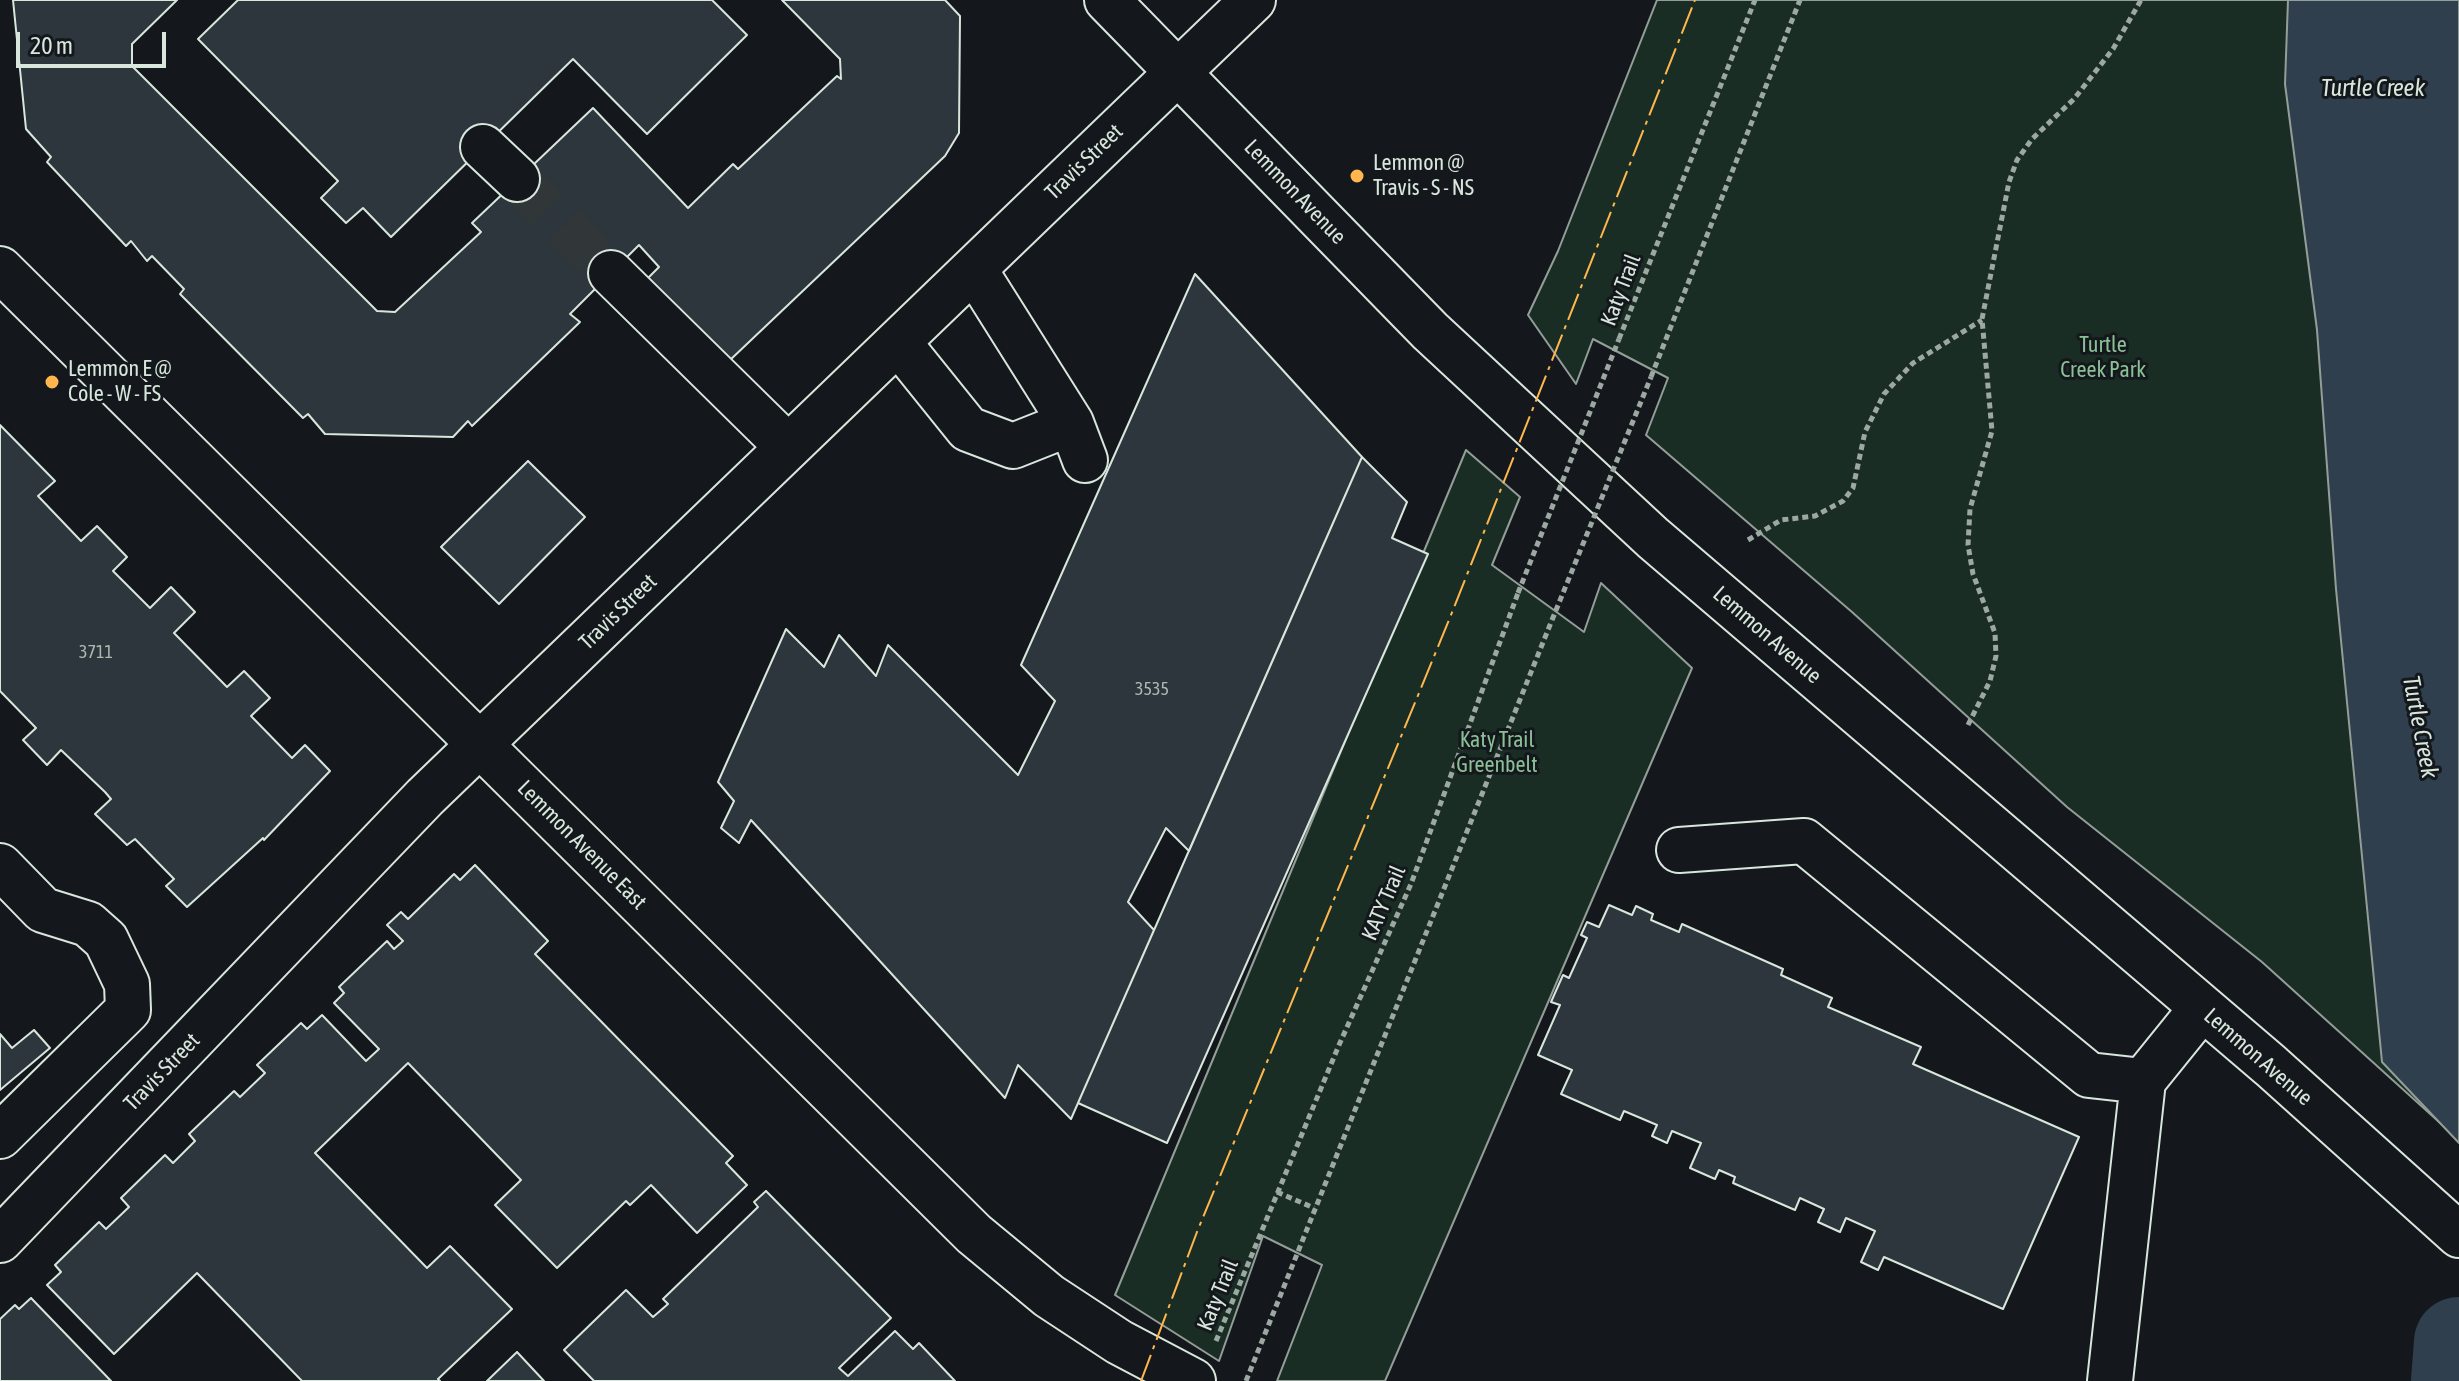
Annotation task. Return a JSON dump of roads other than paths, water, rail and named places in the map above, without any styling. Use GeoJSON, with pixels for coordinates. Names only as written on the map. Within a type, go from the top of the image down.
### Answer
{"type":"FeatureCollection","features":[{"type":"Feature","properties":{"kind":"main road","name":"Lemmon Avenue"},"geometry":{"type":"LineString","coordinates":[[1107,0],[1430,331],[1653,538],[2271,1066],[2459,1235]]}},
{"type":"Feature","properties":{"kind":"main road","name":"Travis Street"},"geometry":{"type":"LineString","coordinates":[[0,1240],[480,744],[1253,0]]}},
{"type":"Feature","properties":{"kind":"main road"},"geometry":{"type":"LineString","coordinates":[[483,147],[517,179]]}},
{"type":"Feature","properties":{"kind":"main road","name":"Lemmon Avenue East"},"geometry":{"type":"LineString","coordinates":[[0,269],[974,1234],[1049,1296],[1119,1342],[1203,1366]]}},
{"type":"Feature","properties":{"kind":"main road"},"geometry":{"type":"LineString","coordinates":[[898,342],[968,429],[1013,446],[1078,442],[974,269]]}},
{"type":"Feature","properties":{"kind":"main road"},"geometry":{"type":"LineString","coordinates":[[611,273],[788,447]]}},
{"type":"Feature","properties":{"kind":"main road"},"geometry":{"type":"LineString","coordinates":[[1679,850],[1804,841],[2089,1075],[2143,1081]]}},
{"type":"Feature","properties":{"kind":"main road"},"geometry":{"type":"LineString","coordinates":[[0,866],[43,910],[88,924],[106,940],[127,984],[128,1010],[0,1136]]}},
{"type":"Feature","properties":{"kind":"main road"},"geometry":{"type":"LineString","coordinates":[[2110,1381],[2143,1081],[2202,1008]]}},
{"type":"Feature","properties":{"kind":"water","name":"Turtle Creek"},"geometry":{"type":"Polygon","coordinates":[[[2288,0],[2459,0],[2459,1143],[2382,1062],[2336,589],[2317,330],[2285,84],[2288,0]]]}},
{"type":"Feature","properties":{"kind":"waterway","name":"Turtle Creek"},"geometry":{"type":"LineString","coordinates":[[2456,1381],[2459,1342]]}},
{"type":"Feature","properties":{"kind":"tunnel"},"geometry":{"type":"LineString","coordinates":[[517,179],[611,273]]}},
{"type":"Feature","properties":{"kind":"place","name":"Lemmon @ Travis - S - NS"},"geometry":{"type":"Point","coordinates":[1357,176]}},
{"type":"Feature","properties":{"kind":"place","name":"Lemmon E @ Cole - W - FS"},"geometry":{"type":"Point","coordinates":[52,382]}},
{"type":"Feature","properties":{"kind":"park label","name":"Turtle Creek Park"},"geometry":{"type":"Point","coordinates":[2103,358]}},
{"type":"Feature","properties":{"kind":"park label","name":"Katy Trail Greenbelt"},"geometry":{"type":"Point","coordinates":[1497,752]}}]}
